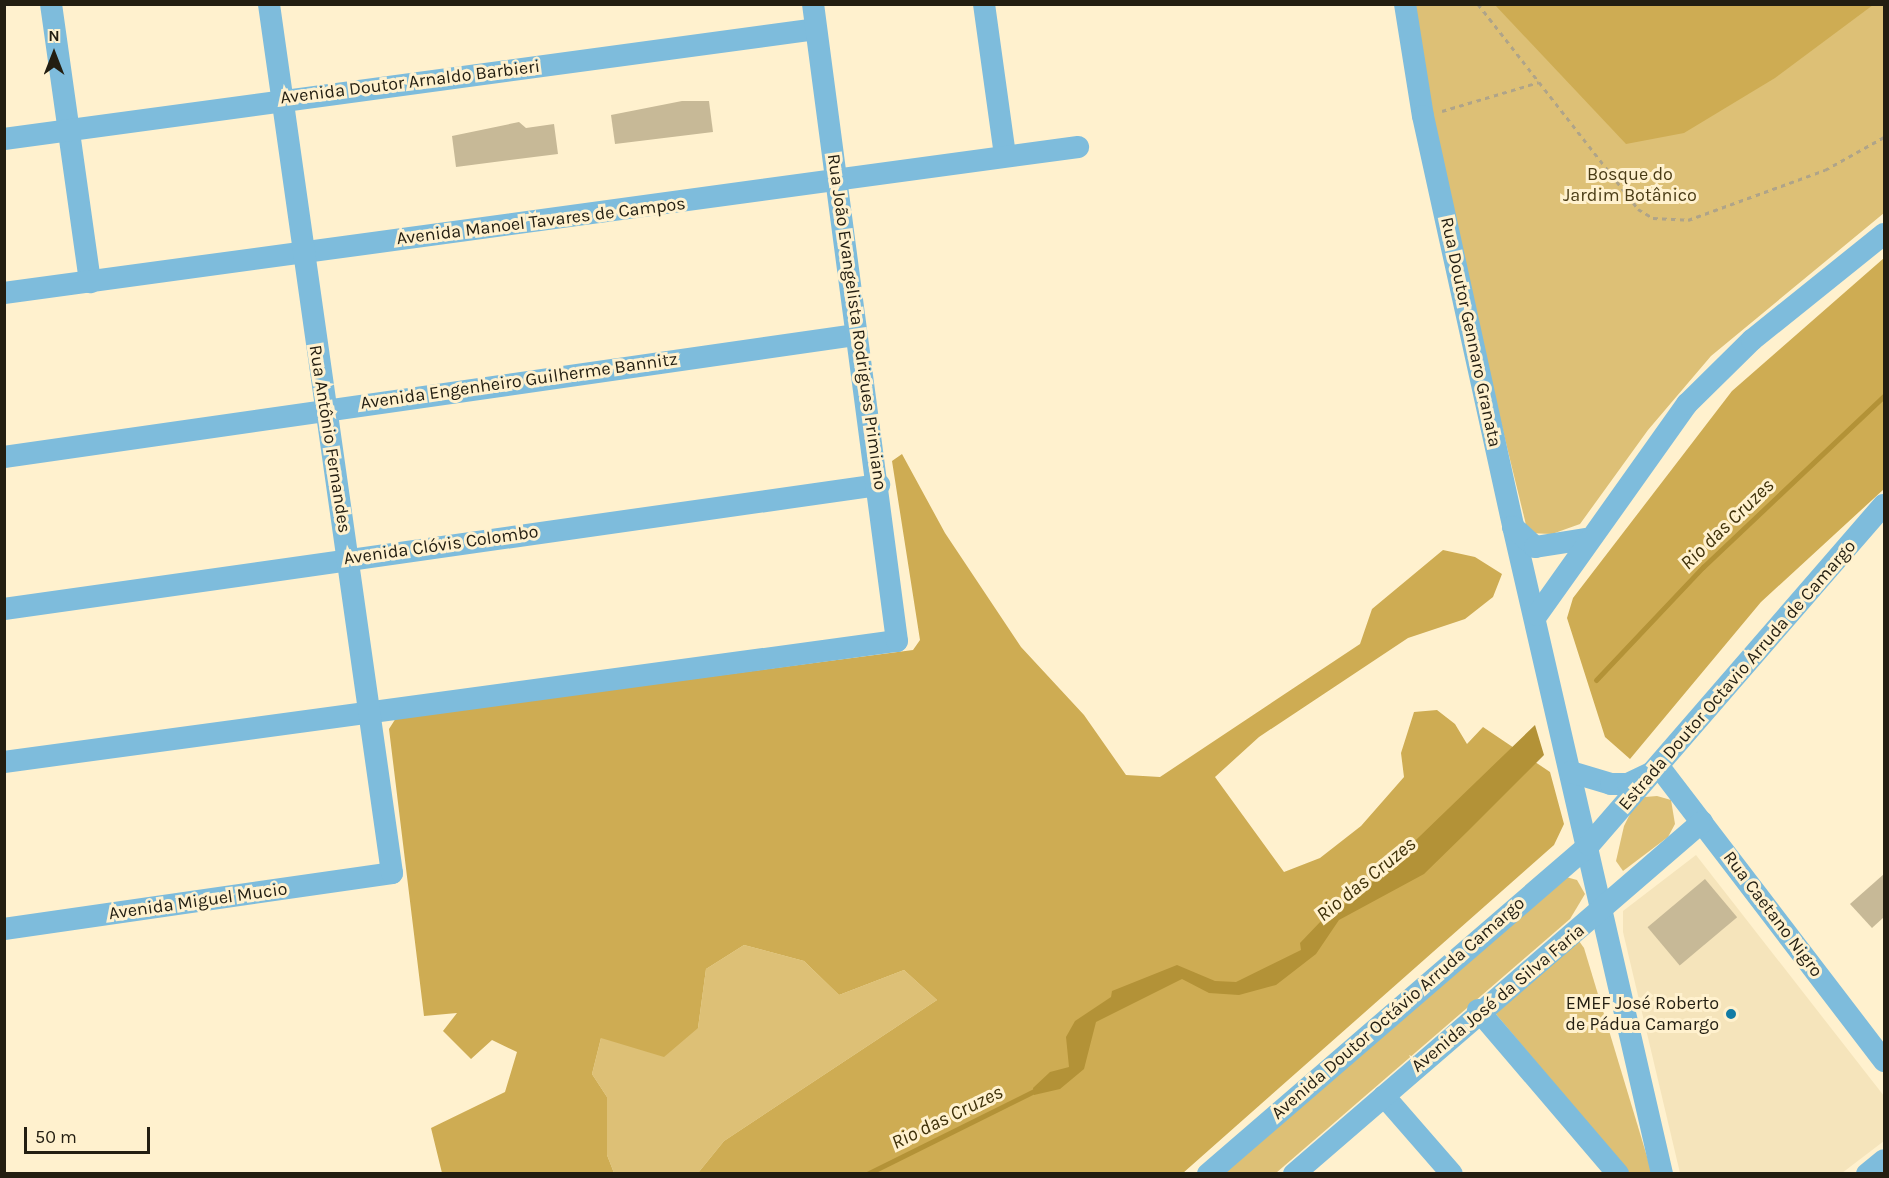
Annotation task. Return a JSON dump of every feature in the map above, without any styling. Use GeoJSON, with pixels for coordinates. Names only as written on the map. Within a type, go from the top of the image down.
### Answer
{"type":"FeatureCollection","features":[{"type":"Feature","properties":{"kind":"street"},"geometry":{"type":"LineString","coordinates":[[51,4],[90,282]]}},
{"type":"Feature","properties":{"kind":"street","name":"Rua Antônio Fernandes"},"geometry":{"type":"LineString","coordinates":[[269,4],[324,408],[372,708],[392,873]]}},
{"type":"Feature","properties":{"kind":"street","name":"Rua João Evangelista Rodrigues Primiano"},"geometry":{"type":"LineString","coordinates":[[372,708],[897,641],[879,485],[856,335],[813,4]]}},
{"type":"Feature","properties":{"kind":"street"},"geometry":{"type":"LineString","coordinates":[[984,4],[1005,156]]}},
{"type":"Feature","properties":{"kind":"street","name":"Rua Doutor Gennaro Granata"},"geometry":{"type":"LineString","coordinates":[[1405,4],[1424,116],[1513,526],[1537,615],[1569,766]]}},
{"type":"Feature","properties":{"kind":"street","name":"Avenida Doutor Arnaldo Barbieri"},"geometry":{"type":"LineString","coordinates":[[4,139],[282,98],[816,29]]}},
{"type":"Feature","properties":{"kind":"street","name":"Avenida Manoel Tavares de Campos"},"geometry":{"type":"LineString","coordinates":[[4,293],[838,183],[1005,156],[1078,147]]}},
{"type":"Feature","properties":{"kind":"street"},"geometry":{"type":"LineString","coordinates":[[1537,615],[1586,539],[1687,404],[1752,340],[1884,234]]}},
{"type":"Feature","properties":{"kind":"street","name":"Avenida Engenheiro Guilherme Bannitz"},"geometry":{"type":"LineString","coordinates":[[4,457],[324,408],[856,335]]}},
{"type":"Feature","properties":{"kind":"street","name":"Avenida Clóvis Colombo"},"geometry":{"type":"LineString","coordinates":[[4,609],[348,557],[879,485]]}},
{"type":"Feature","properties":{"kind":"street","name":"Estrada Doutor Octavio Arruda de Camargo"},"geometry":{"type":"LineString","coordinates":[[1589,845],[1660,768],[1882,514]]}},
{"type":"Feature","properties":{"kind":"street"},"geometry":{"type":"LineString","coordinates":[[1513,526],[1535,547],[1586,539]]}},
{"type":"Feature","properties":{"kind":"street"},"geometry":{"type":"LineString","coordinates":[[4,762],[372,708]]}},
{"type":"Feature","properties":{"kind":"street"},"geometry":{"type":"LineString","coordinates":[[1569,766],[1628,784],[1660,768]]}},
{"type":"Feature","properties":{"kind":"street"},"geometry":{"type":"LineString","coordinates":[[1569,766],[1589,845],[1662,1173]]}},
{"type":"Feature","properties":{"kind":"street","name":"Rua Caetano Nigro"},"geometry":{"type":"LineString","coordinates":[[1660,768],[1884,1061]]}},
{"type":"Feature","properties":{"kind":"street","name":"Avenida José da Silva Faria"},"geometry":{"type":"LineString","coordinates":[[1294,1173],[1384,1096],[1478,1010],[1603,909],[1702,822]]}},
{"type":"Feature","properties":{"kind":"street","name":"Avenida Doutor Octávio Arruda Camargo"},"geometry":{"type":"LineString","coordinates":[[1208,1173],[1589,845]]}},
{"type":"Feature","properties":{"kind":"street","name":"Avenida Miguel Mucio"},"geometry":{"type":"LineString","coordinates":[[4,929],[392,873]]}},
{"type":"Feature","properties":{"kind":"street"},"geometry":{"type":"LineString","coordinates":[[1478,1010],[1618,1173]]}},
{"type":"Feature","properties":{"kind":"street"},"geometry":{"type":"LineString","coordinates":[[1384,1096],[1452,1173]]}},
{"type":"Feature","properties":{"kind":"street"},"geometry":{"type":"LineString","coordinates":[[1867,1173],[1884,1160]]}},
{"type":"Feature","properties":{"kind":"path"},"geometry":{"type":"LineString","coordinates":[[1478,4],[1638,209],[1671,222],[1825,170],[1884,136]]}},
{"type":"Feature","properties":{"kind":"path"},"geometry":{"type":"LineString","coordinates":[[1424,116],[1539,82]]}},
{"type":"Feature","properties":{"kind":"shaded area"},"geometry":{"type":"Polygon","coordinates":[[[1495,5],[1873,5],[1775,78],[1684,133],[1626,144],[1495,5]]]}},
{"type":"Feature","properties":{"kind":"shaded area"},"geometry":{"type":"Polygon","coordinates":[[[1884,258],[1884,489],[1761,602],[1630,759],[1605,737],[1567,618],[1573,598],[1732,391],[1884,258]]]}},
{"type":"Feature","properties":{"kind":"shaded area"},"geometry":{"type":"Polygon","coordinates":[[[902,454],[945,533],[1021,647],[1084,715],[1126,775],[1160,777],[1360,644],[1372,609],[1443,550],[1475,557],[1502,574],[1493,597],[1465,619],[1408,638],[1259,737],[1215,777],[1284,872],[1320,858],[1361,826],[1404,777],[1401,753],[1414,712],[1437,710],[1455,724],[1467,744],[1483,727],[1550,772],[1564,824],[1554,845],[1183,1173],[698,1173],[724,1141],[937,1000],[904,970],[839,995],[804,961],[744,945],[706,969],[698,1028],[664,1057],[601,1038],[592,1074],[607,1097],[607,1155],[614,1173],[442,1173],[431,1128],[505,1092],[517,1052],[492,1040],[471,1059],[443,1031],[457,1013],[424,1016],[389,729],[396,718],[913,650],[920,640],[892,461],[902,454]]]}},
{"type":"Feature","properties":{"kind":"shaded area"},"geometry":{"type":"Polygon","coordinates":[[[1535,725],[1544,755],[1424,874],[1339,920],[1316,954],[1276,985],[1239,995],[1209,993],[1182,979],[1096,1022],[1084,1069],[1060,1089],[1034,1095],[1033,1088],[1050,1072],[1069,1067],[1066,1037],[1075,1021],[1111,997],[1112,991],[1177,965],[1215,981],[1236,982],[1301,950],[1300,943],[1322,920],[1361,893],[1535,725]]]}},
{"type":"Feature","properties":{"kind":"shaded area","name":"EMEF José Roberto de Pádua Camargo"},"geometry":{"type":"Polygon","coordinates":[[[1696,855],[1884,1096],[1884,1141],[1842,1173],[1680,1173],[1623,932],[1623,911],[1696,855]]]}},
{"type":"Feature","properties":{"kind":"green space","name":"Bosque do Jardim Botânico"},"geometry":{"type":"Polygon","coordinates":[[[1406,5],[1884,5],[1884,213],[1711,356],[1648,430],[1580,524],[1552,534],[1528,533],[1420,91],[1406,5]]]}},
{"type":"Feature","properties":{"kind":"green space"},"geometry":{"type":"Polygon","coordinates":[[[1657,796],[1671,800],[1675,824],[1668,837],[1623,871],[1616,861],[1624,826],[1633,808],[1645,797],[1657,796]]]}},
{"type":"Feature","properties":{"kind":"green space"},"geometry":{"type":"Polygon","coordinates":[[[1566,877],[1577,880],[1585,894],[1570,919],[1276,1173],[1220,1174],[1566,877]]]}},
{"type":"Feature","properties":{"kind":"green space"},"geometry":{"type":"Polygon","coordinates":[[[1579,941],[1584,948],[1652,1173],[1629,1173],[1495,1013],[1579,941]]]}},
{"type":"Feature","properties":{"kind":"green space"},"geometry":{"type":"Polygon","coordinates":[[[744,945],[804,961],[839,995],[904,970],[937,1000],[724,1141],[698,1173],[614,1173],[607,1155],[607,1097],[592,1074],[601,1038],[698,1028],[706,969],[744,945]]]}},
{"type":"Feature","properties":{"kind":"building"},"geometry":{"type":"Polygon","coordinates":[[[682,101],[709,101],[713,132],[615,144],[611,115],[682,101]]]}},
{"type":"Feature","properties":{"kind":"building"},"geometry":{"type":"Polygon","coordinates":[[[519,122],[526,128],[554,124],[558,154],[456,167],[452,136],[519,122]]]}},
{"type":"Feature","properties":{"kind":"building"},"geometry":{"type":"Polygon","coordinates":[[[1884,874],[1884,917],[1872,928],[1850,904],[1884,874]]]}},
{"type":"Feature","properties":{"kind":"building"},"geometry":{"type":"Polygon","coordinates":[[[1705,879],[1737,917],[1680,966],[1648,927],[1705,879]]]}},
{"type":"Feature","properties":{"kind":"waterway","name":"Rio das Cruzes"},"geometry":{"type":"LineString","coordinates":[[1596,680],[1703,567],[1884,396]]}},
{"type":"Feature","properties":{"kind":"waterway","name":"Rio das Cruzes"},"geometry":{"type":"LineString","coordinates":[[867,1174],[1038,1089]]}},
{"type":"Feature","properties":{"kind":"place","name":"EMEF José Roberto de Pádua Camargo"},"geometry":{"type":"Point","coordinates":[1731,1014]}}]}
